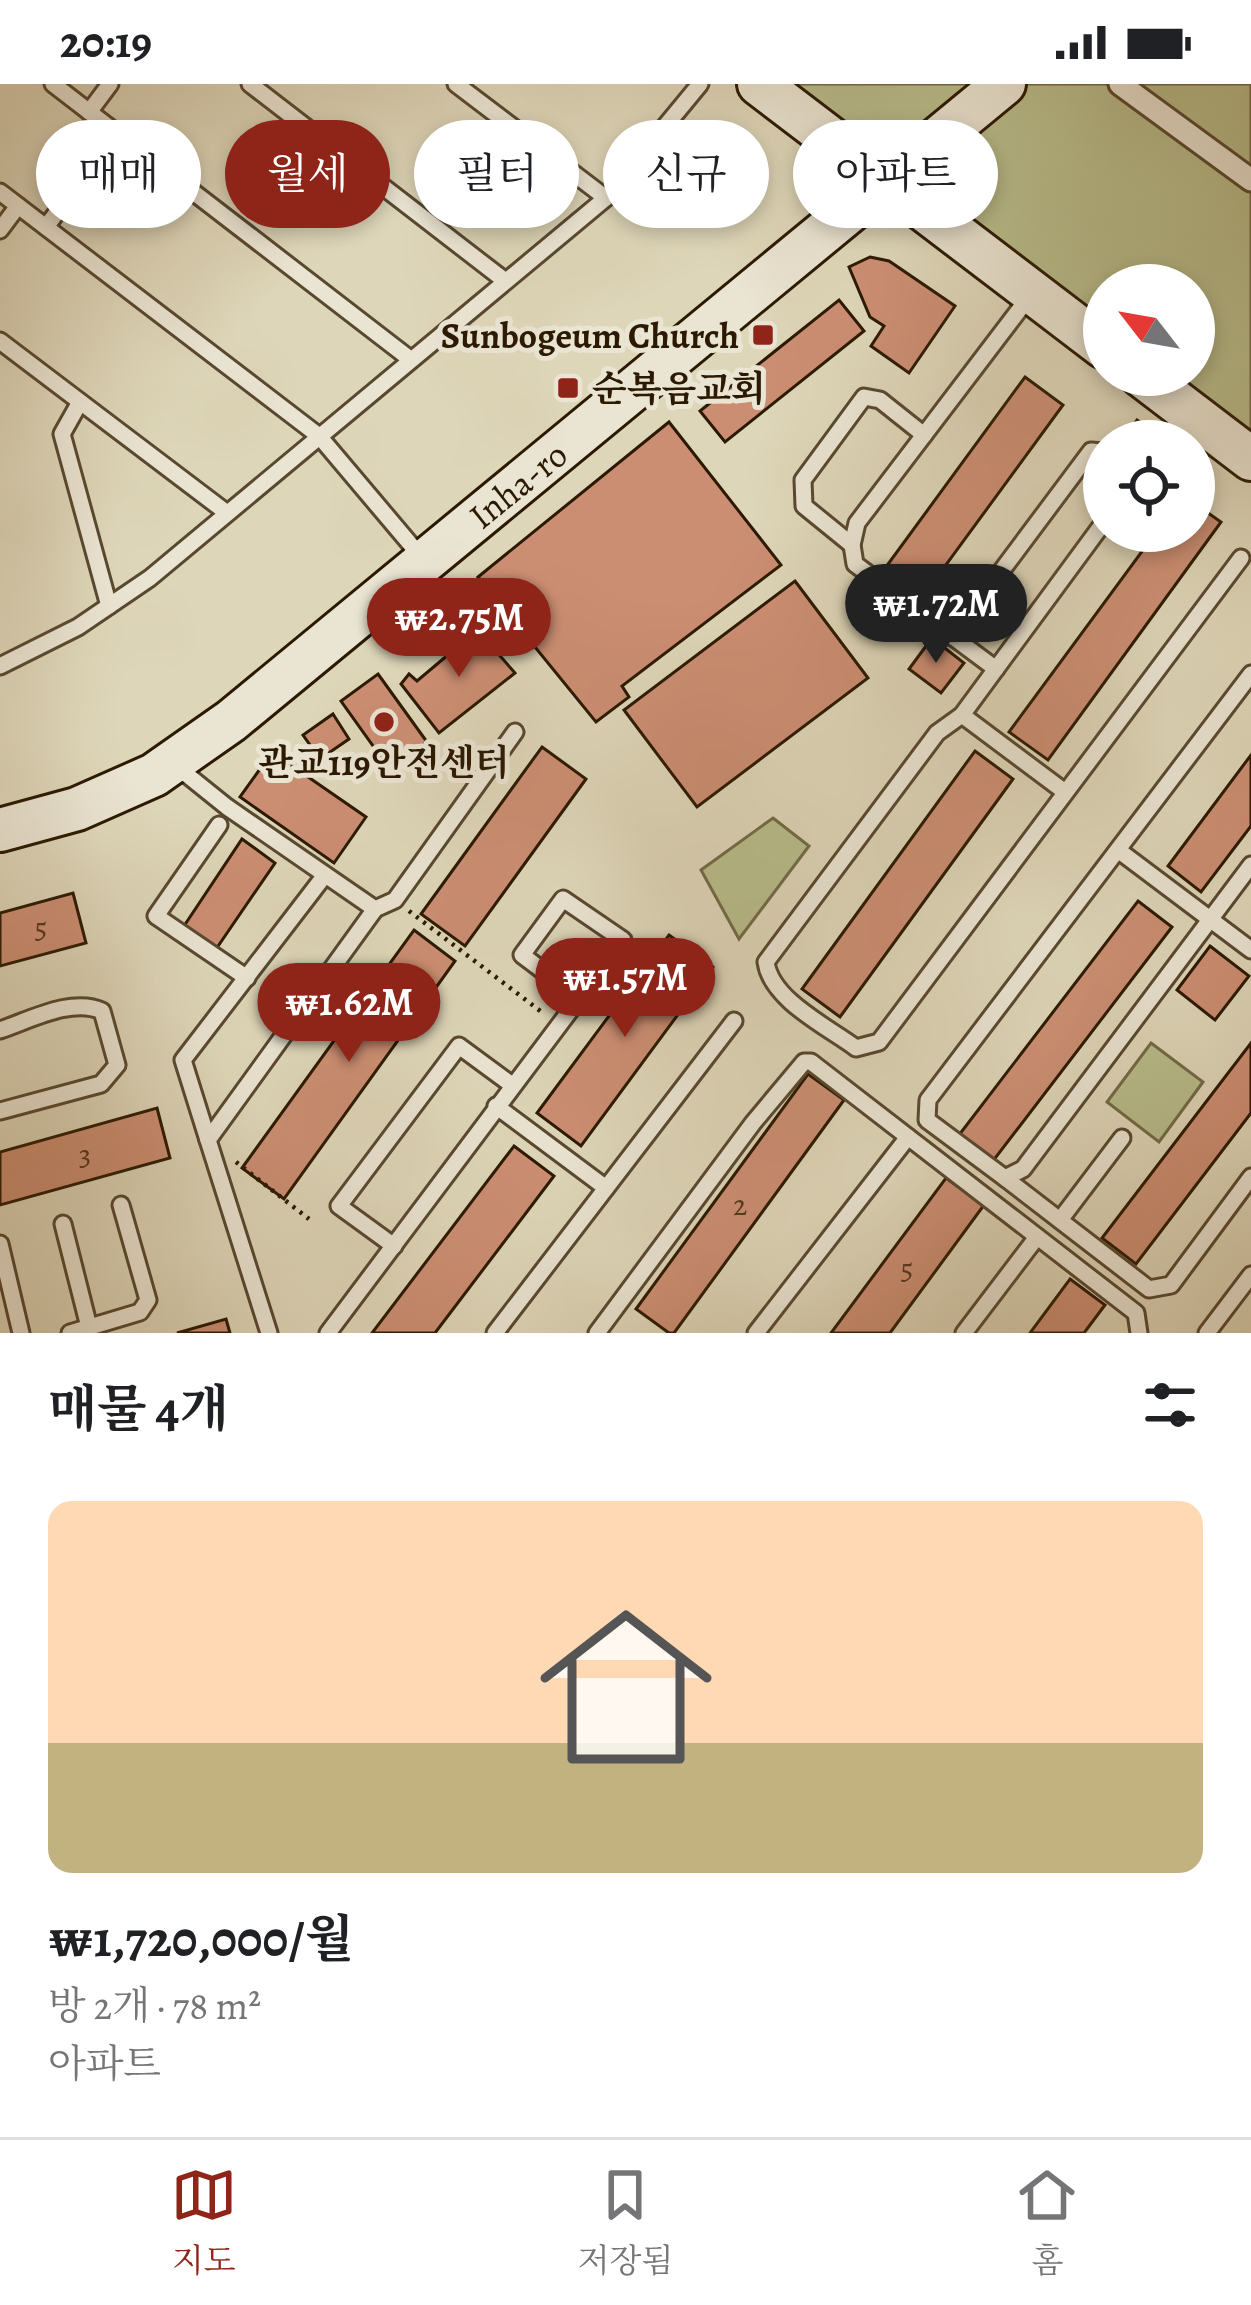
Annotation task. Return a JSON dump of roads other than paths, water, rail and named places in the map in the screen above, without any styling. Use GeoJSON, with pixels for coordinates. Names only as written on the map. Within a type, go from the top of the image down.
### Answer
{"type":"FeatureCollection","features":[{"type":"Feature","properties":{"kind":"main road"},"geometry":{"type":"LineString","coordinates":[[759,84],[806,120]]}},
{"type":"Feature","properties":{"kind":"main road","name":"Inha-ro"},"geometry":{"type":"LineString","coordinates":[[961,120],[1004,84]]}},
{"type":"Feature","properties":{"kind":"main road","name":"Inha-ro"},"geometry":{"type":"LineString","coordinates":[[0,830],[77,809],[173,764],[830,228]]}},
{"type":"Feature","properties":{"kind":"main road"},"geometry":{"type":"LineString","coordinates":[[947,228],[1083,331]]}},
{"type":"Feature","properties":{"kind":"main road"},"geometry":{"type":"LineString","coordinates":[[1215,443],[1251,459]]}},
{"type":"Feature","properties":{"kind":"street"},"geometry":{"type":"LineString","coordinates":[[1120,84],[1251,180]]}},
{"type":"Feature","properties":{"kind":"lane"},"geometry":{"type":"LineString","coordinates":[[52,84],[99,120]]}},
{"type":"Feature","properties":{"kind":"lane"},"geometry":{"type":"LineString","coordinates":[[89,112],[110,84]]}},
{"type":"Feature","properties":{"kind":"lane"},"geometry":{"type":"LineString","coordinates":[[250,84],[504,280]]}},
{"type":"Feature","properties":{"kind":"lane"},"geometry":{"type":"LineString","coordinates":[[456,84],[603,196]]}},
{"type":"Feature","properties":{"kind":"lane"},"geometry":{"type":"LineString","coordinates":[[670,120],[700,84]]}},
{"type":"Feature","properties":{"kind":"lane"},"geometry":{"type":"LineString","coordinates":[[0,192],[36,220]]}},
{"type":"Feature","properties":{"kind":"lane"},"geometry":{"type":"LineString","coordinates":[[201,198],[410,359]]}},
{"type":"Feature","properties":{"kind":"lane"},"geometry":{"type":"LineString","coordinates":[[1,662],[78,627],[150,578],[603,200]]}},
{"type":"Feature","properties":{"kind":"lane"},"geometry":{"type":"LineString","coordinates":[[0,230],[18,206]]}},
{"type":"Feature","properties":{"kind":"lane"},"geometry":{"type":"LineString","coordinates":[[47,228],[319,436],[425,561]]}},
{"type":"Feature","properties":{"kind":"lane"},"geometry":{"type":"LineString","coordinates":[[996,669],[855,564],[852,545],[857,523],[1032,292]]}},
{"type":"Feature","properties":{"kind":"lane"},"geometry":{"type":"LineString","coordinates":[[0,340],[226,513]]}},
{"type":"Feature","properties":{"kind":"lane"},"geometry":{"type":"LineString","coordinates":[[852,545],[804,506],[803,480],[864,397],[880,400],[924,435]]}},
{"type":"Feature","properties":{"kind":"lane"},"geometry":{"type":"LineString","coordinates":[[80,402],[62,434],[109,606]]}},
{"type":"Feature","properties":{"kind":"lane"},"geometry":{"type":"LineString","coordinates":[[952,637],[1083,462]]}},
{"type":"Feature","properties":{"kind":"lane"},"geometry":{"type":"LineString","coordinates":[[1083,551],[962,715],[937,733],[766,962],[768,975],[781,992],[856,1048],[880,1042],[1241,558]]}},
{"type":"Feature","properties":{"kind":"lane"},"geometry":{"type":"LineString","coordinates":[[1251,674],[928,1100],[927,1120],[1149,1289],[1171,1285],[1251,1177]]}},
{"type":"Feature","properties":{"kind":"lane"},"geometry":{"type":"LineString","coordinates":[[962,715],[1065,792]]}},
{"type":"Feature","properties":{"kind":"lane"},"geometry":{"type":"LineString","coordinates":[[208,1140],[375,909],[395,900],[515,732]]}},
{"type":"Feature","properties":{"kind":"lane"},"geometry":{"type":"LineString","coordinates":[[173,764],[375,909]]}},
{"type":"Feature","properties":{"kind":"lane"},"geometry":{"type":"LineString","coordinates":[[219,826],[156,916],[247,978]]}},
{"type":"Feature","properties":{"kind":"lane"},"geometry":{"type":"LineString","coordinates":[[1118,850],[1251,950]]}},
{"type":"Feature","properties":{"kind":"lane"},"geometry":{"type":"LineString","coordinates":[[1005,1178],[1023,1169],[1211,920],[1245,885],[1251,865]]}},
{"type":"Feature","properties":{"kind":"lane"},"geometry":{"type":"LineString","coordinates":[[269,1333],[183,1060],[325,874]]}},
{"type":"Feature","properties":{"kind":"lane"},"geometry":{"type":"LineString","coordinates":[[328,1333],[623,940],[563,898],[522,955],[579,998]]}},
{"type":"Feature","properties":{"kind":"lane"},"geometry":{"type":"LineString","coordinates":[[0,1030],[79,1005],[93,1006],[102,1011],[117,1065],[101,1084],[0,1111]]}},
{"type":"Feature","properties":{"kind":"lane"},"geometry":{"type":"LineString","coordinates":[[495,1333],[734,1021]]}},
{"type":"Feature","properties":{"kind":"lane"},"geometry":{"type":"LineString","coordinates":[[394,1246],[339,1206],[459,1046],[512,1085]]}},
{"type":"Feature","properties":{"kind":"lane"},"geometry":{"type":"LineString","coordinates":[[597,1333],[753,1123],[803,1062],[811,1062],[1136,1313],[1139,1333]]}},
{"type":"Feature","properties":{"kind":"lane"},"geometry":{"type":"LineString","coordinates":[[496,1106],[606,1188]]}},
{"type":"Feature","properties":{"kind":"lane"},"geometry":{"type":"LineString","coordinates":[[756,1333],[908,1137]]}},
{"type":"Feature","properties":{"kind":"lane"},"geometry":{"type":"LineString","coordinates":[[1060,1220],[1122,1138]]}},
{"type":"Feature","properties":{"kind":"lane"},"geometry":{"type":"LineString","coordinates":[[70,1333],[140,1312],[148,1300],[122,1205]]}},
{"type":"Feature","properties":{"kind":"lane"},"geometry":{"type":"LineString","coordinates":[[63,1224],[89,1328]]}},
{"type":"Feature","properties":{"kind":"lane"},"geometry":{"type":"LineString","coordinates":[[964,1333],[1037,1237]]}},
{"type":"Feature","properties":{"kind":"lane"},"geometry":{"type":"LineString","coordinates":[[0,1244],[21,1333]]}},
{"type":"Feature","properties":{"kind":"lane"},"geometry":{"type":"LineString","coordinates":[[1207,1333],[1251,1275]]}},
{"type":"Feature","properties":{"kind":"place","name":"Sunbogeum Church"},"geometry":{"type":"Point","coordinates":[763,335]}},
{"type":"Feature","properties":{"kind":"place","name":"순복음교회"},"geometry":{"type":"Point","coordinates":[568,388]}},
{"type":"Feature","properties":{"kind":"place","name":"관교119안전센터"},"geometry":{"type":"Point","coordinates":[384,722]}}]}
